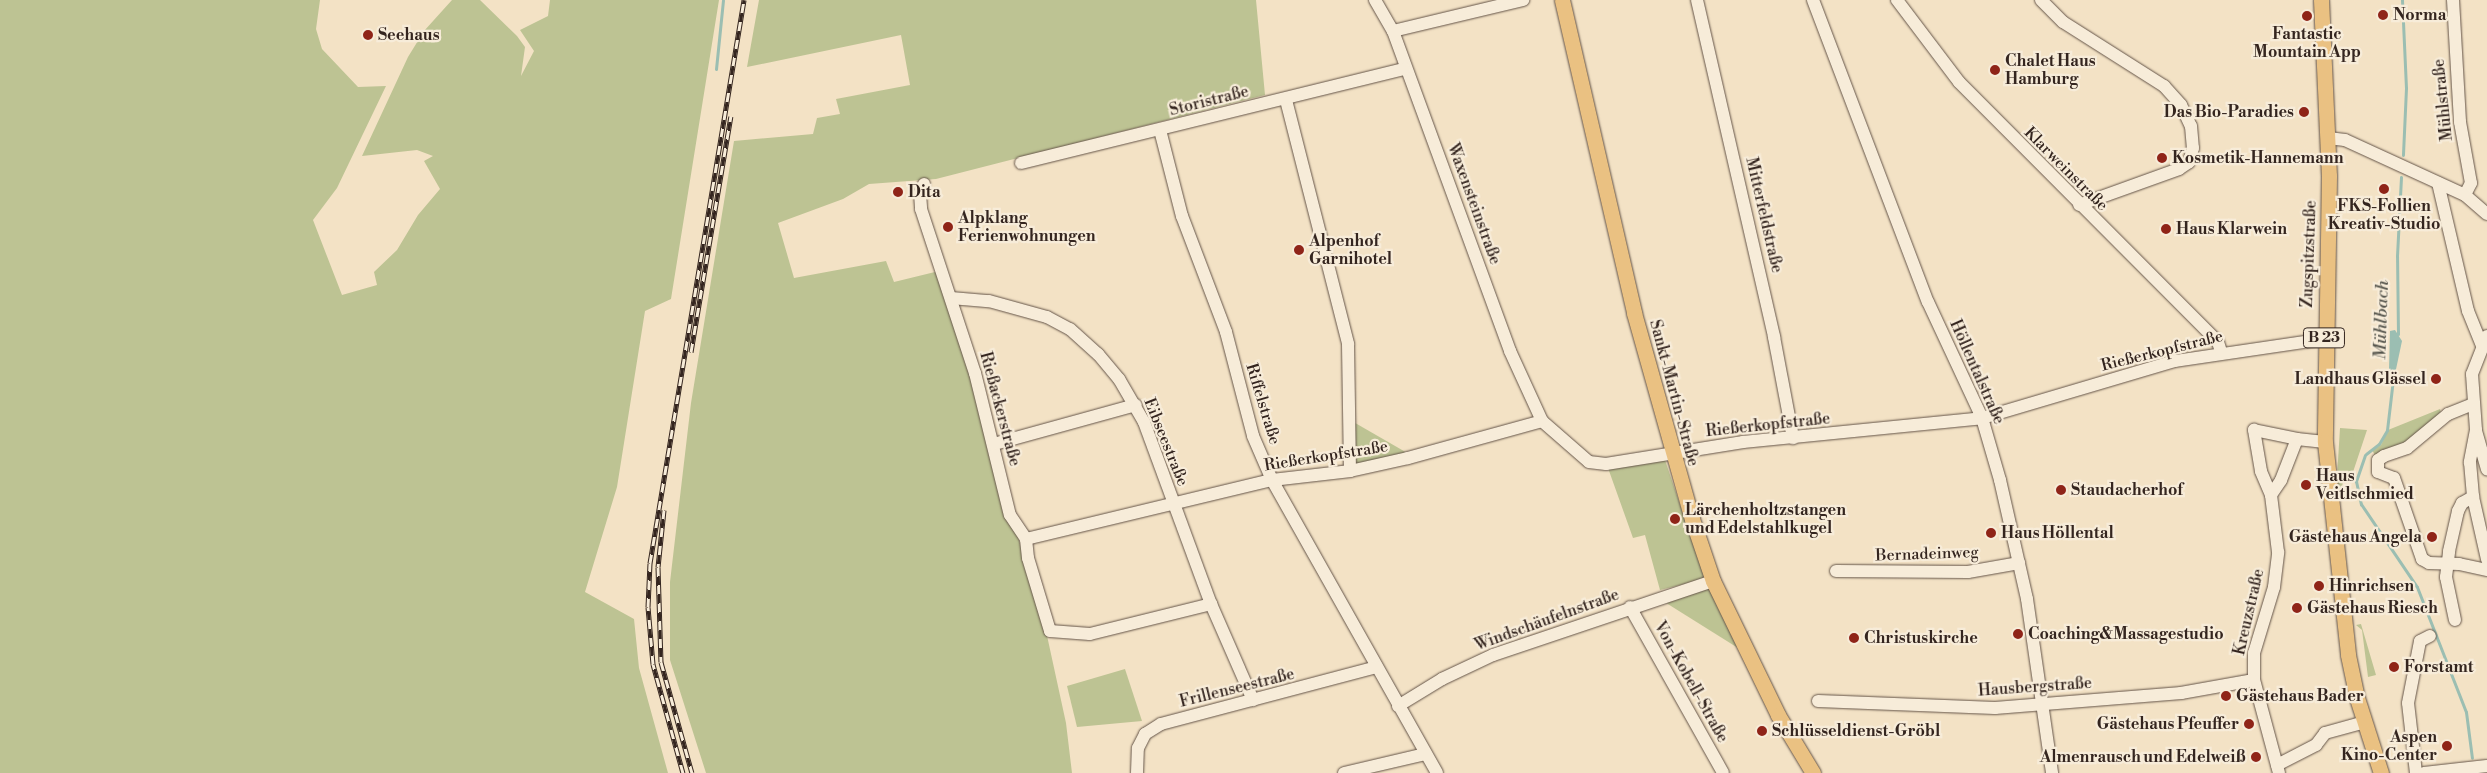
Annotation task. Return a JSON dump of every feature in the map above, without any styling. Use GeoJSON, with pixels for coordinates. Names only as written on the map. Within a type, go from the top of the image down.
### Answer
{"type":"FeatureCollection","features":[{"type":"Feature","properties":{"kind":"main road","name":"Sankt-Martin-Straße"},"geometry":{"type":"LineString","coordinates":[[1562,0],[1634,313],[1672,452],[1713,581],[1778,715],[1813,773]]}},
{"type":"Feature","properties":{"kind":"main road","name":"Zugspitzstraße"},"geometry":{"type":"LineString","coordinates":[[2321,0],[2328,138],[2324,339],[2325,442],[2344,628],[2354,686],[2381,773]]}},
{"type":"Feature","properties":{"kind":"street","name":"Waxensteinstraße"},"geometry":{"type":"LineString","coordinates":[[1374,0],[1393,31],[1510,351],[1542,421]]}},
{"type":"Feature","properties":{"kind":"street"},"geometry":{"type":"LineString","coordinates":[[1393,31],[1523,0]]}},
{"type":"Feature","properties":{"kind":"street","name":"Mitterfeldstraße"},"geometry":{"type":"LineString","coordinates":[[1697,0],[1774,337],[1792,438]]}},
{"type":"Feature","properties":{"kind":"street","name":"Höllentalstraße"},"geometry":{"type":"LineString","coordinates":[[1813,0],[1928,302],[1982,418],[2019,563],[2043,705],[2052,773]]}},
{"type":"Feature","properties":{"kind":"street","name":"Klarweinstraße"},"geometry":{"type":"LineString","coordinates":[[1897,0],[1959,82],[2079,205],[2218,342],[2221,352]]}},
{"type":"Feature","properties":{"kind":"street"},"geometry":{"type":"LineString","coordinates":[[2041,0],[2063,22],[2164,86],[2181,105],[2190,126],[2193,148],[2189,162],[2179,169],[2079,205]]}},
{"type":"Feature","properties":{"kind":"street","name":"Mühlstraße"},"geometry":{"type":"LineString","coordinates":[[2453,0],[2460,122],[2471,183],[2465,195]]}},
{"type":"Feature","properties":{"kind":"street","name":"Storistraße"},"geometry":{"type":"LineString","coordinates":[[1021,163],[1406,70]]}},
{"type":"Feature","properties":{"kind":"street"},"geometry":{"type":"LineString","coordinates":[[1286,100],[1348,344],[1350,471]]}},
{"type":"Feature","properties":{"kind":"street","name":"Riffelstraße"},"geometry":{"type":"LineString","coordinates":[[1160,130],[1182,216],[1226,332],[1253,436],[1272,480],[1437,773]]}},
{"type":"Feature","properties":{"kind":"street"},"geometry":{"type":"LineString","coordinates":[[2328,138],[2346,140],[2438,182],[2465,195],[2487,214]]}},
{"type":"Feature","properties":{"kind":"street"},"geometry":{"type":"LineString","coordinates":[[2438,182],[2468,312],[2485,340],[2472,374],[2476,430],[2487,469]]}},
{"type":"Feature","properties":{"kind":"street","name":"Rießackerstraße"},"geometry":{"type":"LineString","coordinates":[[922,189],[921,209],[994,444],[1010,515],[1026,539],[1028,558],[1050,631],[1090,634],[1211,604]]}},
{"type":"Feature","properties":{"kind":"street","name":"Eibseestraße"},"geometry":{"type":"LineString","coordinates":[[950,298],[1020,308],[1070,329],[1098,354],[1136,405],[1211,604],[1253,700]]}},
{"type":"Feature","properties":{"kind":"street","name":"Rießerkopfstraße"},"geometry":{"type":"LineString","coordinates":[[1026,539],[1272,480],[1350,471],[1461,445],[1542,421],[1589,462],[1606,464],[1672,452],[1982,418],[2144,370],[2221,352],[2324,339]]}},
{"type":"Feature","properties":{"kind":"street"},"geometry":{"type":"LineString","coordinates":[[2473,404],[2448,414],[2407,448],[2378,460],[2378,472],[2394,478],[2422,559],[2429,563],[2487,570]]}},
{"type":"Feature","properties":{"kind":"street"},"geometry":{"type":"LineString","coordinates":[[994,444],[1136,405]]}},
{"type":"Feature","properties":{"kind":"street","name":"Kreuzstraße"},"geometry":{"type":"LineString","coordinates":[[2325,442],[2297,439],[2254,430],[2261,471],[2271,495],[2278,552],[2274,587],[2254,653],[2254,680],[2278,769],[2316,745],[2325,733],[2365,722]]}},
{"type":"Feature","properties":{"kind":"street"},"geometry":{"type":"LineString","coordinates":[[2476,430],[2487,443]]}},
{"type":"Feature","properties":{"kind":"street"},"geometry":{"type":"LineString","coordinates":[[2476,430],[2470,462],[2473,497],[2487,559]]}},
{"type":"Feature","properties":{"kind":"street"},"geometry":{"type":"LineString","coordinates":[[2271,495],[2280,480],[2297,439]]}},
{"type":"Feature","properties":{"kind":"street"},"geometry":{"type":"LineString","coordinates":[[2455,620],[2448,592],[2447,564],[2458,511],[2462,503],[2473,497]]}},
{"type":"Feature","properties":{"kind":"street","name":"Bernadeinweg"},"geometry":{"type":"LineString","coordinates":[[1836,571],[1968,572],[2019,563]]}},
{"type":"Feature","properties":{"kind":"street","name":"Windschäufelnstraße"},"geometry":{"type":"LineString","coordinates":[[1398,706],[1442,679],[1493,654],[1713,581]]}},
{"type":"Feature","properties":{"kind":"street","name":"Von-Kobell-Straße"},"geometry":{"type":"LineString","coordinates":[[1630,607],[1722,773]]}},
{"type":"Feature","properties":{"kind":"street"},"geometry":{"type":"LineString","coordinates":[[2416,773],[2408,703],[2420,641],[2430,636]]}},
{"type":"Feature","properties":{"kind":"street","name":"Frillenseestraße"},"geometry":{"type":"LineString","coordinates":[[1138,773],[1138,748],[1145,734],[1161,724],[1377,667]]}},
{"type":"Feature","properties":{"kind":"street","name":"Hausbergstraße"},"geometry":{"type":"LineString","coordinates":[[1818,702],[1908,707],[2043,705],[2181,693],[2254,680]]}},
{"type":"Feature","properties":{"kind":"street"},"geometry":{"type":"LineString","coordinates":[[1344,773],[1425,754]]}},
{"type":"Feature","properties":{"kind":"street"},"geometry":{"type":"LineString","coordinates":[[2424,773],[2475,768]]}},
{"type":"Feature","properties":{"kind":"green space"},"geometry":{"type":"Polygon","coordinates":[[[0,0],[320,0],[316,29],[322,49],[358,87],[386,86],[337,188],[313,220],[342,295],[377,285],[374,272],[397,250],[418,215],[440,189],[424,161],[433,156],[417,150],[362,156],[408,57],[424,31],[452,0],[480,0],[517,36],[525,47],[521,76],[534,51],[520,30],[548,16],[550,0],[719,0],[671,299],[645,311],[617,487],[585,592],[634,619],[639,668],[668,773],[0,773],[0,0]]]}},
{"type":"Feature","properties":{"kind":"green space"},"geometry":{"type":"Polygon","coordinates":[[[759,0],[1256,0],[1265,95],[936,179],[869,184],[843,199],[778,223],[794,278],[886,261],[894,282],[939,271],[1046,631],[1066,723],[1072,773],[706,773],[670,660],[670,582],[691,403],[734,141],[813,134],[817,118],[840,114],[836,99],[910,85],[901,35],[747,67],[759,0]]]}},
{"type":"Feature","properties":{"kind":"green space"},"geometry":{"type":"Polygon","coordinates":[[[2440,409],[2442,417],[2410,442],[2375,455],[2372,450],[2381,445],[2388,430],[2440,409]]]}},
{"type":"Feature","properties":{"kind":"green space"},"geometry":{"type":"Polygon","coordinates":[[[1350,420],[1409,454],[1351,469],[1350,420]]]}},
{"type":"Feature","properties":{"kind":"green space"},"geometry":{"type":"Polygon","coordinates":[[[2340,428],[2367,430],[2351,478],[2344,478],[2341,490],[2336,493],[2340,428]]]}},
{"type":"Feature","properties":{"kind":"green space"},"geometry":{"type":"Polygon","coordinates":[[[1664,457],[1705,579],[1660,590],[1645,535],[1633,538],[1608,468],[1664,457]]]}},
{"type":"Feature","properties":{"kind":"green space"},"geometry":{"type":"Polygon","coordinates":[[[1708,586],[1738,648],[1663,601],[1708,586]]]}},
{"type":"Feature","properties":{"kind":"green space"},"geometry":{"type":"Polygon","coordinates":[[[2361,624],[2376,675],[2368,677],[2362,630],[2356,625],[2361,624]]]}},
{"type":"Feature","properties":{"kind":"green space"},"geometry":{"type":"Polygon","coordinates":[[[1125,669],[1142,721],[1077,727],[1067,686],[1125,669]]]}},
{"type":"Feature","properties":{"kind":"water"},"geometry":{"type":"Polygon","coordinates":[[[2395,330],[2402,341],[2395,374],[2389,370],[2390,331],[2395,330]]]}},
{"type":"Feature","properties":{"kind":"waterway"},"geometry":{"type":"LineString","coordinates":[[716,69],[723,0]]}},
{"type":"Feature","properties":{"kind":"waterway","name":"Mühlbach"},"geometry":{"type":"LineString","coordinates":[[2402,0],[2406,88],[2403,155]]}},
{"type":"Feature","properties":{"kind":"waterway","name":"Mühlbach"},"geometry":{"type":"LineString","coordinates":[[2398,334],[2397,256],[2401,177]]}},
{"type":"Feature","properties":{"kind":"waterway","name":"Mühlbach"},"geometry":{"type":"LineString","coordinates":[[2366,454],[2379,444],[2387,430],[2394,370]]}},
{"type":"Feature","properties":{"kind":"waterway","name":"Mühlbach"},"geometry":{"type":"LineString","coordinates":[[2365,455],[2356,481],[2361,504],[2417,587],[2466,712],[2472,758]]}},
{"type":"Feature","properties":{"kind":"railway"},"geometry":{"type":"LineString","coordinates":[[683,773],[653,664],[648,607],[650,563],[744,0]]}},
{"type":"Feature","properties":{"kind":"railway"},"geometry":{"type":"LineString","coordinates":[[691,352],[731,116]]}},
{"type":"Feature","properties":{"kind":"railway"},"geometry":{"type":"LineString","coordinates":[[664,510],[658,567],[661,662],[692,773]]}},
{"type":"Feature","properties":{"kind":"place","name":"Norma"},"geometry":{"type":"Point","coordinates":[2383,15]}},
{"type":"Feature","properties":{"kind":"place","name":"Fantastic Mountain App"},"geometry":{"type":"Point","coordinates":[2307,16]}},
{"type":"Feature","properties":{"kind":"place","name":"Seehaus"},"geometry":{"type":"Point","coordinates":[368,35]}},
{"type":"Feature","properties":{"kind":"place","name":"Chalet Haus Hamburg"},"geometry":{"type":"Point","coordinates":[1995,70]}},
{"type":"Feature","properties":{"kind":"place","name":"Das Bio-Paradies"},"geometry":{"type":"Point","coordinates":[2304,112]}},
{"type":"Feature","properties":{"kind":"place","name":"Kosmetik-Hannemann"},"geometry":{"type":"Point","coordinates":[2162,158]}},
{"type":"Feature","properties":{"kind":"place","name":"FKS-Follien Kreativ-Studio"},"geometry":{"type":"Point","coordinates":[2384,189]}},
{"type":"Feature","properties":{"kind":"place","name":"Dita"},"geometry":{"type":"Point","coordinates":[898,192]}},
{"type":"Feature","properties":{"kind":"place","name":"Alpklang Ferienwohnungen"},"geometry":{"type":"Point","coordinates":[948,227]}},
{"type":"Feature","properties":{"kind":"place","name":"Haus Klarwein"},"geometry":{"type":"Point","coordinates":[2166,229]}},
{"type":"Feature","properties":{"kind":"place","name":"Alpenhof Garnihotel"},"geometry":{"type":"Point","coordinates":[1299,250]}},
{"type":"Feature","properties":{"kind":"place","name":"Landhaus Glässel"},"geometry":{"type":"Point","coordinates":[2436,379]}},
{"type":"Feature","properties":{"kind":"place","name":"Haus Veitlschmied"},"geometry":{"type":"Point","coordinates":[2306,485]}},
{"type":"Feature","properties":{"kind":"place","name":"Staudacherhof"},"geometry":{"type":"Point","coordinates":[2061,490]}},
{"type":"Feature","properties":{"kind":"place","name":"Lärchenholtzstangen und Edelstahlkugel"},"geometry":{"type":"Point","coordinates":[1675,519]}},
{"type":"Feature","properties":{"kind":"place","name":"Haus Höllental"},"geometry":{"type":"Point","coordinates":[1991,533]}},
{"type":"Feature","properties":{"kind":"place","name":"Gästehaus Angela"},"geometry":{"type":"Point","coordinates":[2432,537]}},
{"type":"Feature","properties":{"kind":"place","name":"Hinrichsen"},"geometry":{"type":"Point","coordinates":[2319,586]}},
{"type":"Feature","properties":{"kind":"place","name":"Gästehaus Riesch"},"geometry":{"type":"Point","coordinates":[2297,608]}},
{"type":"Feature","properties":{"kind":"place","name":"Coaching&Massagestudio"},"geometry":{"type":"Point","coordinates":[2018,634]}},
{"type":"Feature","properties":{"kind":"place","name":"Christuskirche"},"geometry":{"type":"Point","coordinates":[1854,638]}},
{"type":"Feature","properties":{"kind":"place","name":"Forstamt"},"geometry":{"type":"Point","coordinates":[2394,667]}},
{"type":"Feature","properties":{"kind":"place","name":"Gästehaus Bader"},"geometry":{"type":"Point","coordinates":[2226,696]}},
{"type":"Feature","properties":{"kind":"place","name":"Gästehaus Pfeuffer"},"geometry":{"type":"Point","coordinates":[2249,724]}},
{"type":"Feature","properties":{"kind":"place","name":"Schlüsseldienst-Gröbl"},"geometry":{"type":"Point","coordinates":[1762,731]}},
{"type":"Feature","properties":{"kind":"place","name":"Aspen Kino-Center"},"geometry":{"type":"Point","coordinates":[2447,746]}},
{"type":"Feature","properties":{"kind":"place","name":"Almenrausch und Edelweiß"},"geometry":{"type":"Point","coordinates":[2256,757]}}]}
